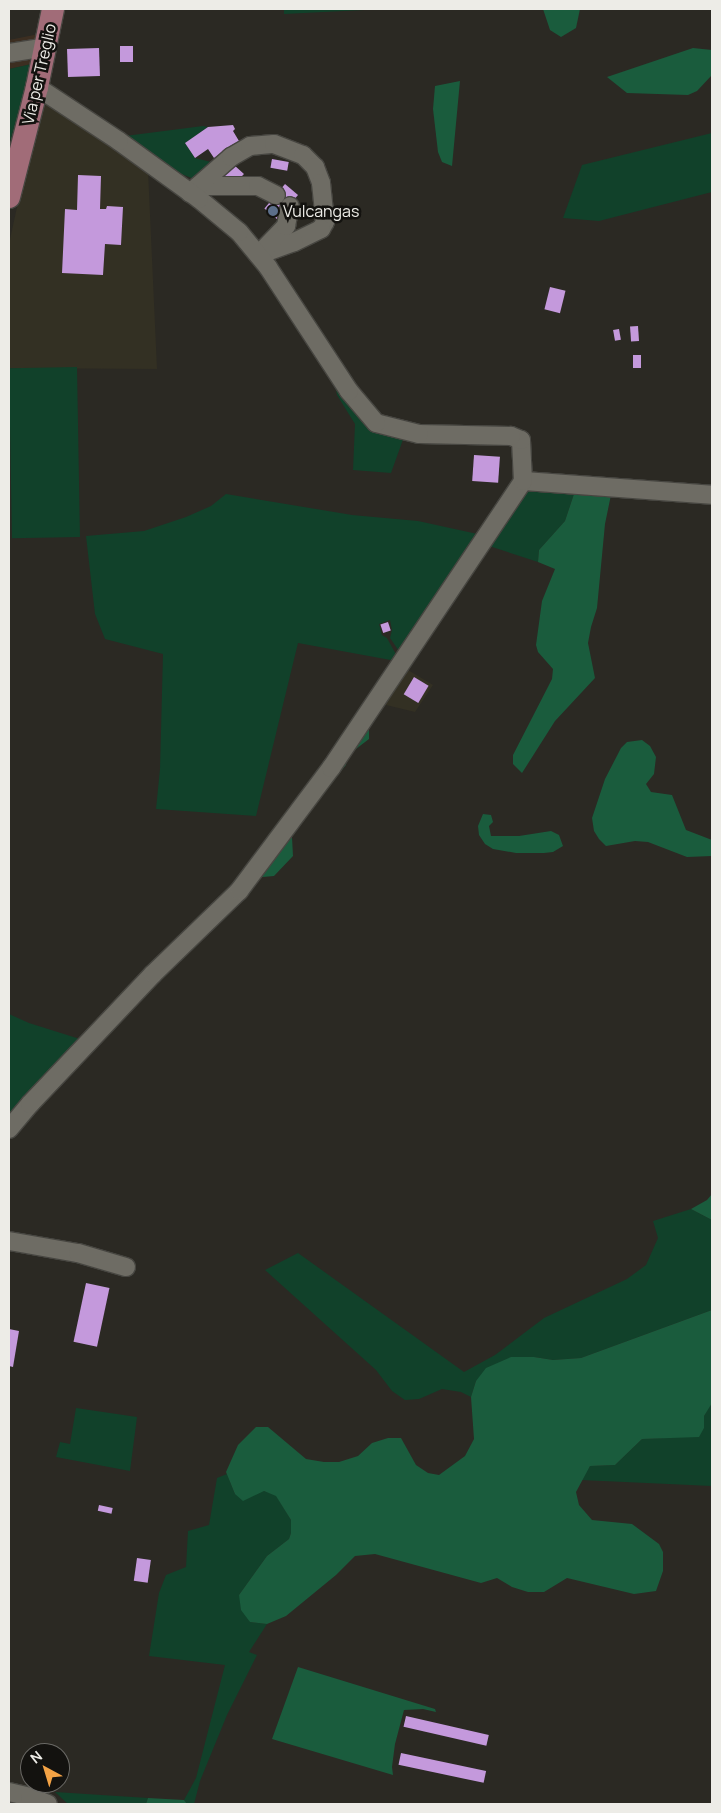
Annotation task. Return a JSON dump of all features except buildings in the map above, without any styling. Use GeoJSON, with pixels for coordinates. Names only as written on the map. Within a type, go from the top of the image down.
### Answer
{"type":"FeatureCollection","features":[{"type":"Feature","properties":{"kind":"main road","name":"Via per Treglio"},"geometry":{"type":"LineString","coordinates":[[9,197],[12,173],[37,87],[53,9]]}},
{"type":"Feature","properties":{"kind":"street"},"geometry":{"type":"LineString","coordinates":[[9,53],[46,47]]}},
{"type":"Feature","properties":{"kind":"street"},"geometry":{"type":"LineString","coordinates":[[9,1129],[126,1002],[243,886],[331,768],[523,481],[521,440],[511,436],[419,434],[376,423],[349,391],[298,311],[240,232],[194,190],[37,87]]}},
{"type":"Feature","properties":{"kind":"street"},"geometry":{"type":"LineString","coordinates":[[194,190],[231,157],[250,146],[274,144],[303,155],[315,167],[321,183],[324,200],[324,222],[321,229],[294,242],[258,255]]}},
{"type":"Feature","properties":{"kind":"street"},"geometry":{"type":"LineString","coordinates":[[194,190],[258,186],[283,200],[286,226],[258,255]]}},
{"type":"Feature","properties":{"kind":"street"},"geometry":{"type":"LineString","coordinates":[[523,481],[712,495]]}},
{"type":"Feature","properties":{"kind":"street"},"geometry":{"type":"LineString","coordinates":[[9,1241],[78,1253],[126,1267]]}},
{"type":"Feature","properties":{"kind":"street"},"geometry":{"type":"LineString","coordinates":[[9,1792],[48,1804]]}},
{"type":"Feature","properties":{"kind":"shaded area"},"geometry":{"type":"Polygon","coordinates":[[[39,34],[32,64],[9,69],[9,40],[39,34]]]}},
{"type":"Feature","properties":{"kind":"shaded area"},"geometry":{"type":"Polygon","coordinates":[[[41,97],[148,170],[157,369],[9,368],[9,244],[41,97]]]}},
{"type":"Feature","properties":{"kind":"shaded area"},"geometry":{"type":"Polygon","coordinates":[[[403,667],[433,685],[415,712],[378,703],[403,667]]]}},
{"type":"Feature","properties":{"kind":"green space"},"geometry":{"type":"Polygon","coordinates":[[[284,9],[384,9],[284,14],[284,9]]]}},
{"type":"Feature","properties":{"kind":"green space"},"geometry":{"type":"Polygon","coordinates":[[[543,9],[580,9],[576,28],[561,37],[550,30],[543,9]]]}},
{"type":"Feature","properties":{"kind":"green space"},"geometry":{"type":"Polygon","coordinates":[[[693,48],[712,50],[712,75],[697,91],[688,95],[627,93],[607,77],[693,48]]]}},
{"type":"Feature","properties":{"kind":"green space"},"geometry":{"type":"Polygon","coordinates":[[[32,64],[9,145],[9,69],[32,64]]]}},
{"type":"Feature","properties":{"kind":"green space"},"geometry":{"type":"Polygon","coordinates":[[[460,81],[452,166],[442,162],[438,152],[433,109],[435,86],[460,81]]]}},
{"type":"Feature","properties":{"kind":"green space"},"geometry":{"type":"Polygon","coordinates":[[[203,126],[208,127],[185,143],[195,158],[215,163],[194,179],[174,171],[125,136],[203,126]]]}},
{"type":"Feature","properties":{"kind":"green space"},"geometry":{"type":"Polygon","coordinates":[[[712,133],[712,192],[599,221],[563,218],[582,165],[712,133]]]}},
{"type":"Feature","properties":{"kind":"green space"},"geometry":{"type":"Polygon","coordinates":[[[77,367],[80,537],[12,538],[9,368],[77,367]]]}},
{"type":"Feature","properties":{"kind":"green space"},"geometry":{"type":"Polygon","coordinates":[[[334,380],[405,434],[391,473],[353,470],[355,424],[337,395],[334,380]]]}},
{"type":"Feature","properties":{"kind":"green space"},"geometry":{"type":"Polygon","coordinates":[[[525,486],[576,488],[565,521],[539,550],[538,562],[486,545],[525,486]]]}},
{"type":"Feature","properties":{"kind":"green space"},"geometry":{"type":"Polygon","coordinates":[[[576,488],[612,490],[605,524],[597,608],[588,643],[595,678],[555,721],[522,773],[513,764],[513,755],[552,679],[553,669],[538,652],[536,645],[542,601],[555,569],[538,562],[539,550],[565,521],[576,488]]]}},
{"type":"Feature","properties":{"kind":"green space"},"geometry":{"type":"Polygon","coordinates":[[[226,494],[352,515],[418,521],[482,535],[401,654],[390,638],[392,630],[390,620],[379,624],[382,635],[387,638],[398,658],[396,661],[298,643],[256,816],[156,809],[160,769],[163,654],[105,639],[95,614],[86,536],[144,531],[186,517],[211,506],[226,494]]]}},
{"type":"Feature","properties":{"kind":"green space"},"geometry":{"type":"Polygon","coordinates":[[[369,726],[369,739],[352,752],[347,758],[346,765],[288,835],[292,837],[293,856],[274,876],[251,878],[369,726]]]}},
{"type":"Feature","properties":{"kind":"green space"},"geometry":{"type":"Polygon","coordinates":[[[642,740],[650,746],[656,757],[654,774],[646,784],[651,792],[672,795],[686,830],[712,840],[712,856],[687,857],[648,842],[635,841],[606,846],[594,831],[592,818],[605,779],[621,748],[627,742],[642,740]]]}},
{"type":"Feature","properties":{"kind":"green space"},"geometry":{"type":"Polygon","coordinates":[[[483,814],[491,815],[493,822],[489,826],[491,836],[519,836],[551,831],[559,835],[563,846],[553,852],[544,853],[516,853],[493,849],[485,844],[479,835],[478,826],[483,814]]]}},
{"type":"Feature","properties":{"kind":"green space"},"geometry":{"type":"Polygon","coordinates":[[[9,1014],[29,1023],[83,1040],[9,1126],[9,1014]]]}},
{"type":"Feature","properties":{"kind":"green space"},"geometry":{"type":"Polygon","coordinates":[[[712,1194],[712,1220],[691,1209],[707,1200],[712,1194]]]}},
{"type":"Feature","properties":{"kind":"green space"},"geometry":{"type":"Polygon","coordinates":[[[691,1209],[712,1220],[712,1310],[581,1358],[553,1360],[534,1357],[476,1381],[471,1397],[461,1392],[442,1389],[419,1399],[405,1400],[392,1391],[376,1370],[265,1270],[298,1253],[464,1372],[495,1355],[544,1318],[627,1279],[646,1265],[658,1238],[653,1221],[691,1209]]]}},
{"type":"Feature","properties":{"kind":"green space"},"geometry":{"type":"Polygon","coordinates":[[[712,1310],[712,1403],[704,1416],[704,1428],[699,1437],[642,1439],[615,1465],[590,1466],[576,1492],[579,1505],[592,1520],[632,1524],[659,1544],[663,1552],[663,1571],[656,1591],[634,1594],[567,1578],[544,1592],[528,1592],[512,1587],[497,1578],[481,1583],[375,1554],[355,1556],[336,1575],[286,1616],[267,1624],[250,1622],[241,1610],[239,1595],[267,1556],[289,1539],[291,1533],[291,1520],[276,1496],[264,1491],[243,1501],[235,1494],[226,1472],[238,1445],[256,1427],[268,1427],[306,1459],[324,1462],[339,1462],[358,1456],[372,1443],[388,1438],[401,1438],[416,1465],[428,1473],[439,1475],[465,1456],[474,1439],[471,1397],[476,1381],[486,1368],[511,1357],[534,1357],[553,1360],[581,1358],[712,1310]]]}},
{"type":"Feature","properties":{"kind":"green space"},"geometry":{"type":"Polygon","coordinates":[[[711,1403],[712,1486],[581,1480],[590,1466],[615,1465],[642,1439],[664,1438],[704,1428],[704,1416],[711,1403]]]}},
{"type":"Feature","properties":{"kind":"green space"},"geometry":{"type":"Polygon","coordinates":[[[76,1408],[137,1417],[130,1471],[56,1457],[60,1442],[70,1444],[76,1408]]]}},
{"type":"Feature","properties":{"kind":"green space"},"geometry":{"type":"Polygon","coordinates":[[[227,1474],[235,1494],[264,1491],[276,1495],[291,1520],[291,1533],[289,1539],[267,1556],[239,1595],[250,1622],[267,1624],[249,1652],[257,1655],[227,1715],[200,1781],[194,1804],[187,1804],[184,1800],[196,1778],[225,1665],[149,1656],[159,1593],[166,1575],[186,1567],[188,1531],[209,1525],[217,1478],[227,1474]]]}},
{"type":"Feature","properties":{"kind":"green space"},"geometry":{"type":"Polygon","coordinates":[[[298,1667],[435,1709],[436,1712],[423,1709],[404,1710],[395,1744],[392,1767],[393,1775],[272,1739],[298,1667]]]}},
{"type":"Feature","properties":{"kind":"green space"},"geometry":{"type":"Polygon","coordinates":[[[56,1793],[148,1798],[146,1804],[68,1804],[56,1793]]]}},
{"type":"Feature","properties":{"kind":"green space"},"geometry":{"type":"Polygon","coordinates":[[[148,1798],[184,1800],[187,1804],[146,1804],[148,1798]]]}},
{"type":"Feature","properties":{"kind":"place","name":"Vulcangas"},"geometry":{"type":"Point","coordinates":[273,211]}}]}
